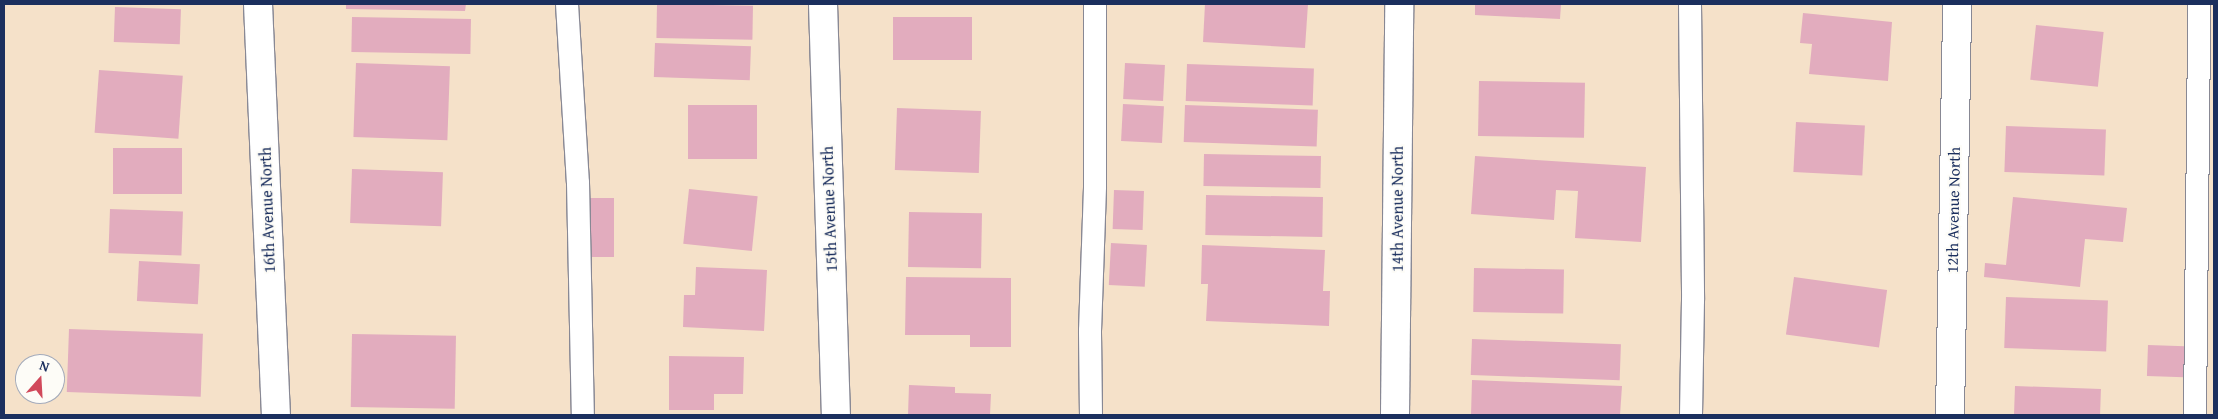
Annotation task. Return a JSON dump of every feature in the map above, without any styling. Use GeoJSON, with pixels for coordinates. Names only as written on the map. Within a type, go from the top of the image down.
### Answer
{"type":"FeatureCollection","features":[{"type":"Feature","properties":{"kind":"street","name":"16th Avenue North"},"geometry":{"type":"LineString","coordinates":[[258,4],[276,415]]}},
{"type":"Feature","properties":{"kind":"street","name":"15th Avenue North"},"geometry":{"type":"LineString","coordinates":[[823,4],[836,415]]}},
{"type":"Feature","properties":{"kind":"street","name":"14th Avenue North"},"geometry":{"type":"LineString","coordinates":[[1395,415],[1399,4]]}},
{"type":"Feature","properties":{"kind":"street","name":"12th Avenue North"},"geometry":{"type":"LineString","coordinates":[[1950,415],[1957,4]]}},
{"type":"Feature","properties":{"kind":"lane"},"geometry":{"type":"LineString","coordinates":[[567,4],[578,183],[583,415]]}},
{"type":"Feature","properties":{"kind":"lane"},"geometry":{"type":"LineString","coordinates":[[1091,415],[1090,331],[1095,186],[1095,4]]}},
{"type":"Feature","properties":{"kind":"lane"},"geometry":{"type":"LineString","coordinates":[[1690,4],[1693,300],[1691,415]]}},
{"type":"Feature","properties":{"kind":"lane"},"geometry":{"type":"LineString","coordinates":[[2196,415],[2199,4]]}},
{"type":"Feature","properties":{"kind":"building"},"geometry":{"type":"Polygon","coordinates":[[[346,4],[466,4],[465,11],[346,9],[346,4]]]}},
{"type":"Feature","properties":{"kind":"building"},"geometry":{"type":"Polygon","coordinates":[[[657,4],[753,6],[752,40],[656,38],[657,4]]]}},
{"type":"Feature","properties":{"kind":"building"},"geometry":{"type":"Polygon","coordinates":[[[1205,4],[1308,4],[1305,48],[1203,42],[1205,4]]]}},
{"type":"Feature","properties":{"kind":"building"},"geometry":{"type":"Polygon","coordinates":[[[1475,4],[1561,4],[1560,19],[1475,15],[1475,4]]]}},
{"type":"Feature","properties":{"kind":"building"},"geometry":{"type":"Polygon","coordinates":[[[115,7],[181,9],[180,44],[114,42],[115,7]]]}},
{"type":"Feature","properties":{"kind":"building"},"geometry":{"type":"Polygon","coordinates":[[[1803,13],[1892,22],[1888,81],[1809,74],[1812,44],[1800,43],[1803,13]]]}},
{"type":"Feature","properties":{"kind":"building"},"geometry":{"type":"Polygon","coordinates":[[[352,17],[471,19],[470,54],[351,52],[352,17]]]}},
{"type":"Feature","properties":{"kind":"building"},"geometry":{"type":"Polygon","coordinates":[[[893,17],[972,17],[972,60],[893,60],[893,17]]]}},
{"type":"Feature","properties":{"kind":"building"},"geometry":{"type":"Polygon","coordinates":[[[2036,25],[2104,32],[2098,87],[2030,80],[2036,25]]]}},
{"type":"Feature","properties":{"kind":"building"},"geometry":{"type":"Polygon","coordinates":[[[655,43],[751,46],[750,80],[654,77],[655,43]]]}},
{"type":"Feature","properties":{"kind":"building"},"geometry":{"type":"Polygon","coordinates":[[[356,63],[450,66],[447,140],[353,137],[356,63]]]}},
{"type":"Feature","properties":{"kind":"building"},"geometry":{"type":"Polygon","coordinates":[[[1125,63],[1165,65],[1163,101],[1123,99],[1125,63]]]}},
{"type":"Feature","properties":{"kind":"building"},"geometry":{"type":"Polygon","coordinates":[[[1187,64],[1314,68],[1313,105],[1186,101],[1187,64]]]}},
{"type":"Feature","properties":{"kind":"building"},"geometry":{"type":"Polygon","coordinates":[[[99,70],[183,76],[178,139],[95,133],[99,70]]]}},
{"type":"Feature","properties":{"kind":"building"},"geometry":{"type":"Polygon","coordinates":[[[1479,81],[1585,83],[1584,138],[1478,136],[1479,81]]]}},
{"type":"Feature","properties":{"kind":"building"},"geometry":{"type":"Polygon","coordinates":[[[1123,104],[1164,106],[1162,143],[1121,141],[1123,104]]]}},
{"type":"Feature","properties":{"kind":"building"},"geometry":{"type":"Polygon","coordinates":[[[688,105],[757,105],[757,159],[688,159],[688,105]]]}},
{"type":"Feature","properties":{"kind":"building"},"geometry":{"type":"Polygon","coordinates":[[[1185,105],[1318,110],[1317,147],[1184,142],[1185,105]]]}},
{"type":"Feature","properties":{"kind":"building"},"geometry":{"type":"Polygon","coordinates":[[[897,108],[981,111],[979,173],[895,170],[897,108]]]}},
{"type":"Feature","properties":{"kind":"building"},"geometry":{"type":"Polygon","coordinates":[[[1796,122],[1865,126],[1862,176],[1793,172],[1796,122]]]}},
{"type":"Feature","properties":{"kind":"building"},"geometry":{"type":"Polygon","coordinates":[[[2006,126],[2106,129],[2104,175],[2004,172],[2006,126]]]}},
{"type":"Feature","properties":{"kind":"building"},"geometry":{"type":"Polygon","coordinates":[[[113,148],[182,148],[182,194],[113,194],[113,148]]]}},
{"type":"Feature","properties":{"kind":"building"},"geometry":{"type":"Polygon","coordinates":[[[1204,154],[1321,156],[1320,188],[1203,186],[1204,154]]]}},
{"type":"Feature","properties":{"kind":"building"},"geometry":{"type":"Polygon","coordinates":[[[1475,156],[1646,167],[1641,242],[1575,238],[1578,191],[1556,190],[1554,220],[1471,214],[1475,156]]]}},
{"type":"Feature","properties":{"kind":"building"},"geometry":{"type":"Polygon","coordinates":[[[352,169],[443,172],[441,226],[350,223],[352,169]]]}},
{"type":"Feature","properties":{"kind":"building"},"geometry":{"type":"Polygon","coordinates":[[[689,189],[758,196],[752,251],[683,244],[689,189]]]}},
{"type":"Feature","properties":{"kind":"building"},"geometry":{"type":"Polygon","coordinates":[[[1114,190],[1144,191],[1143,230],[1113,229],[1114,190]]]}},
{"type":"Feature","properties":{"kind":"building"},"geometry":{"type":"Polygon","coordinates":[[[1206,195],[1323,197],[1322,237],[1205,235],[1206,195]]]}},
{"type":"Feature","properties":{"kind":"building"},"geometry":{"type":"Polygon","coordinates":[[[2013,197],[2127,208],[2123,242],[2085,239],[2080,287],[1984,277],[1985,263],[2006,265],[2013,197]]]}},
{"type":"Feature","properties":{"kind":"building"},"geometry":{"type":"Polygon","coordinates":[[[587,198],[614,198],[614,257],[587,257],[587,198]]]}},
{"type":"Feature","properties":{"kind":"building"},"geometry":{"type":"Polygon","coordinates":[[[110,209],[183,212],[181,256],[108,253],[110,209]]]}},
{"type":"Feature","properties":{"kind":"building"},"geometry":{"type":"Polygon","coordinates":[[[909,212],[982,213],[981,268],[908,267],[909,212]]]}},
{"type":"Feature","properties":{"kind":"building"},"geometry":{"type":"Polygon","coordinates":[[[1111,243],[1147,245],[1145,287],[1109,285],[1111,243]]]}},
{"type":"Feature","properties":{"kind":"building"},"geometry":{"type":"Polygon","coordinates":[[[1202,245],[1325,250],[1323,291],[1330,291],[1329,326],[1206,321],[1208,284],[1201,284],[1202,245]]]}},
{"type":"Feature","properties":{"kind":"building"},"geometry":{"type":"Polygon","coordinates":[[[139,261],[200,264],[198,304],[137,301],[139,261]]]}},
{"type":"Feature","properties":{"kind":"building"},"geometry":{"type":"Polygon","coordinates":[[[696,267],[767,270],[764,331],[683,327],[684,295],[695,295],[696,267]]]}},
{"type":"Feature","properties":{"kind":"building"},"geometry":{"type":"Polygon","coordinates":[[[1474,268],[1564,270],[1563,314],[1473,312],[1474,268]]]}},
{"type":"Feature","properties":{"kind":"building"},"geometry":{"type":"Polygon","coordinates":[[[906,277],[1011,278],[1011,347],[970,347],[970,335],[905,335],[906,277]]]}},
{"type":"Feature","properties":{"kind":"building"},"geometry":{"type":"Polygon","coordinates":[[[1794,277],[1887,290],[1879,348],[1786,334],[1794,277]]]}},
{"type":"Feature","properties":{"kind":"building"},"geometry":{"type":"Polygon","coordinates":[[[2006,297],[2108,301],[2106,352],[2004,348],[2006,297]]]}},
{"type":"Feature","properties":{"kind":"building"},"geometry":{"type":"Polygon","coordinates":[[[69,329],[203,334],[201,397],[67,392],[69,329]]]}},
{"type":"Feature","properties":{"kind":"building"},"geometry":{"type":"Polygon","coordinates":[[[352,334],[456,336],[455,409],[351,407],[352,334]]]}},
{"type":"Feature","properties":{"kind":"building"},"geometry":{"type":"Polygon","coordinates":[[[1472,339],[1621,344],[1620,380],[1471,375],[1472,339]]]}},
{"type":"Feature","properties":{"kind":"building"},"geometry":{"type":"Polygon","coordinates":[[[2148,345],[2185,346],[2184,377],[2147,376],[2148,345]]]}},
{"type":"Feature","properties":{"kind":"building"},"geometry":{"type":"Polygon","coordinates":[[[669,356],[744,357],[743,394],[714,394],[714,410],[669,410],[669,356]]]}},
{"type":"Feature","properties":{"kind":"building"},"geometry":{"type":"Polygon","coordinates":[[[1472,380],[1622,386],[1620,415],[1471,415],[1472,380]]]}},
{"type":"Feature","properties":{"kind":"building"},"geometry":{"type":"Polygon","coordinates":[[[909,385],[955,387],[955,393],[991,394],[990,415],[908,415],[909,385]]]}},
{"type":"Feature","properties":{"kind":"building"},"geometry":{"type":"Polygon","coordinates":[[[2015,386],[2101,389],[2100,415],[2014,415],[2015,386]]]}}]}
